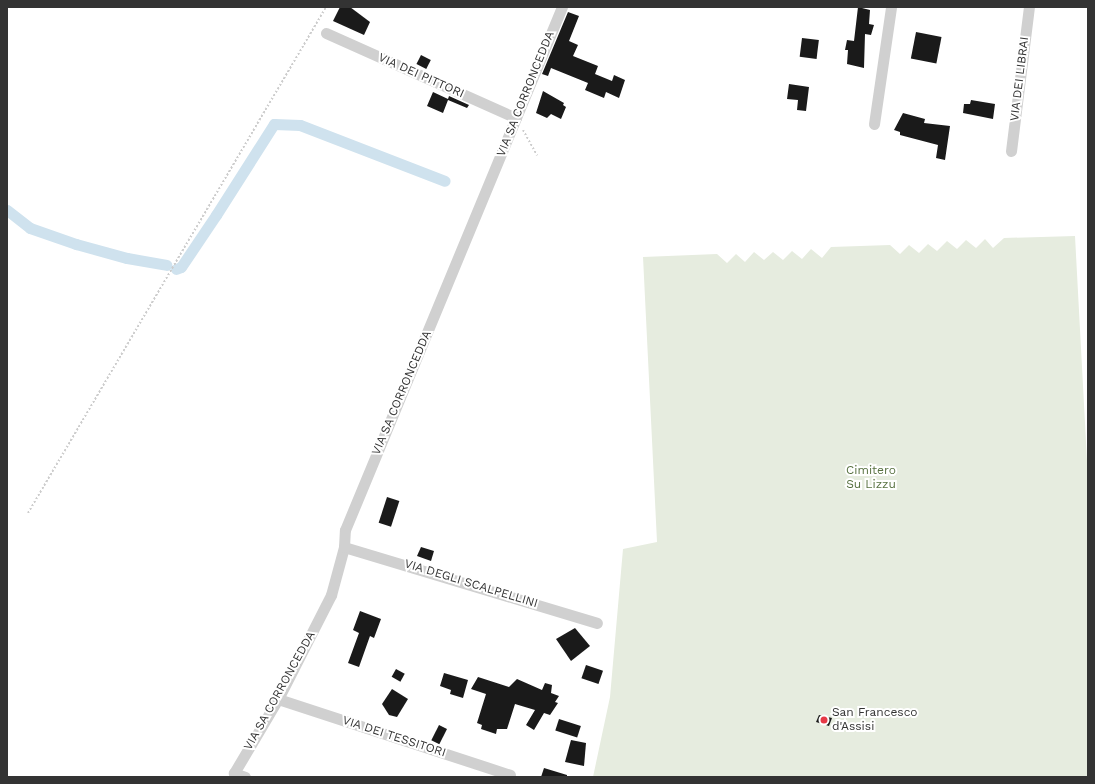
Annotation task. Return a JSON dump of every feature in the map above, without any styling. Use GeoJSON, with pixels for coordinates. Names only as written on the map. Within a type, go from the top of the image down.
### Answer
{"type":"FeatureCollection","features":[{"type":"Feature","properties":{"kind":"street","name":"VIA SA CORRONCEDDA"},"geometry":{"type":"LineString","coordinates":[[245,777],[234,773],[278,699],[331,595],[344,547],[345,530],[562,7]]}},
{"type":"Feature","properties":{"kind":"street"},"geometry":{"type":"LineString","coordinates":[[874,124],[891,7]]}},
{"type":"Feature","properties":{"kind":"street","name":"VIA DEI LIBRAI"},"geometry":{"type":"LineString","coordinates":[[1011,152],[1030,7]]}},
{"type":"Feature","properties":{"kind":"street","name":"VIA DEI PITTORI"},"geometry":{"type":"LineString","coordinates":[[326,34],[516,118]]}},
{"type":"Feature","properties":{"kind":"street","name":"VIA DEGLI SCALPELLINI"},"geometry":{"type":"LineString","coordinates":[[344,547],[597,623]]}},
{"type":"Feature","properties":{"kind":"street","name":"VIA DEI TESSITORI"},"geometry":{"type":"LineString","coordinates":[[278,699],[510,775]]}},
{"type":"Feature","properties":{"kind":"path"},"geometry":{"type":"LineString","coordinates":[[28,513],[326,7]]}},
{"type":"Feature","properties":{"kind":"path"},"geometry":{"type":"LineString","coordinates":[[516,118],[537,154]]}},
{"type":"Feature","properties":{"kind":"green space","name":"Cimitero Su Lizzu"},"geometry":{"type":"Polygon","coordinates":[[[1075,236],[1088,479],[1088,777],[593,777],[610,697],[623,549],[657,542],[643,257],[717,254],[727,263],[736,254],[745,262],[754,252],[764,260],[773,252],[783,260],[792,251],[802,259],[811,249],[822,258],[831,247],[890,245],[900,254],[909,245],[919,253],[928,244],[937,251],[947,241],[957,249],[966,240],[976,248],[985,239],[993,248],[1004,238],[1075,236]]]}},
{"type":"Feature","properties":{"kind":"building"},"geometry":{"type":"Polygon","coordinates":[[[340,7],[350,7],[370,22],[364,35],[333,21],[340,7]]]}},
{"type":"Feature","properties":{"kind":"building"},"geometry":{"type":"Polygon","coordinates":[[[858,7],[870,10],[869,24],[874,25],[871,35],[865,34],[864,68],[847,64],[848,50],[845,50],[847,40],[854,41],[858,7]]]}},
{"type":"Feature","properties":{"kind":"building"},"geometry":{"type":"Polygon","coordinates":[[[568,12],[579,16],[569,41],[578,45],[573,56],[598,66],[595,74],[612,81],[614,75],[625,80],[619,98],[606,92],[604,98],[585,90],[588,83],[551,68],[548,76],[542,74],[568,12]]]}},
{"type":"Feature","properties":{"kind":"building"},"geometry":{"type":"Polygon","coordinates":[[[916,32],[942,37],[936,63],[911,59],[916,32]]]}},
{"type":"Feature","properties":{"kind":"building"},"geometry":{"type":"Polygon","coordinates":[[[802,38],[819,40],[817,59],[800,57],[802,38]]]}},
{"type":"Feature","properties":{"kind":"building"},"geometry":{"type":"Polygon","coordinates":[[[421,55],[431,60],[426,69],[416,64],[421,55]]]}},
{"type":"Feature","properties":{"kind":"building"},"geometry":{"type":"Polygon","coordinates":[[[789,84],[809,87],[806,111],[797,110],[798,100],[787,99],[789,84]]]}},
{"type":"Feature","properties":{"kind":"building"},"geometry":{"type":"Polygon","coordinates":[[[543,91],[564,103],[563,105],[566,107],[561,119],[551,114],[547,118],[536,113],[543,91]]]}},
{"type":"Feature","properties":{"kind":"building"},"geometry":{"type":"Polygon","coordinates":[[[433,92],[448,99],[449,96],[469,105],[467,108],[448,100],[443,113],[427,106],[433,92]]]}},
{"type":"Feature","properties":{"kind":"building"},"geometry":{"type":"Polygon","coordinates":[[[971,100],[995,104],[993,119],[963,113],[964,104],[970,104],[971,100]]]}},
{"type":"Feature","properties":{"kind":"building"},"geometry":{"type":"Polygon","coordinates":[[[903,113],[925,119],[924,123],[950,126],[945,160],[936,158],[938,145],[900,135],[900,132],[894,130],[903,113]]]}},
{"type":"Feature","properties":{"kind":"building"},"geometry":{"type":"Polygon","coordinates":[[[387,497],[399,501],[391,527],[379,523],[387,497]]]}},
{"type":"Feature","properties":{"kind":"building"},"geometry":{"type":"Polygon","coordinates":[[[421,547],[434,551],[431,561],[417,556],[421,547]]]}},
{"type":"Feature","properties":{"kind":"building"},"geometry":{"type":"Polygon","coordinates":[[[360,611],[381,619],[374,638],[370,636],[359,667],[348,663],[359,633],[353,630],[360,611]]]}},
{"type":"Feature","properties":{"kind":"building"},"geometry":{"type":"Polygon","coordinates":[[[575,628],[590,646],[571,661],[556,639],[575,628]]]}},
{"type":"Feature","properties":{"kind":"building"},"geometry":{"type":"Polygon","coordinates":[[[586,665],[603,671],[598,684],[581,678],[586,665]]]}},
{"type":"Feature","properties":{"kind":"building"},"geometry":{"type":"Polygon","coordinates":[[[396,669],[405,674],[400,682],[392,677],[396,669]]]}},
{"type":"Feature","properties":{"kind":"building"},"geometry":{"type":"Polygon","coordinates":[[[444,673],[468,680],[463,698],[450,694],[451,690],[440,686],[444,673]]]}},
{"type":"Feature","properties":{"kind":"building"},"geometry":{"type":"Polygon","coordinates":[[[478,677],[509,687],[517,679],[542,690],[545,683],[552,685],[551,693],[559,696],[555,702],[558,703],[550,715],[544,713],[534,730],[526,725],[535,710],[515,704],[507,729],[497,729],[496,734],[481,729],[482,725],[477,723],[486,694],[471,689],[478,677]]]}},
{"type":"Feature","properties":{"kind":"building"},"geometry":{"type":"Polygon","coordinates":[[[392,689],[408,699],[397,717],[389,715],[382,704],[392,689]]]}},
{"type":"Feature","properties":{"kind":"building","name":"San Francesco d'Assisi"},"geometry":{"type":"Polygon","coordinates":[[[819,715],[832,718],[829,726],[816,722],[819,715]]]}},
{"type":"Feature","properties":{"kind":"building"},"geometry":{"type":"Polygon","coordinates":[[[559,719],[581,726],[577,738],[555,730],[559,719]]]}},
{"type":"Feature","properties":{"kind":"building"},"geometry":{"type":"Polygon","coordinates":[[[439,725],[447,729],[439,744],[431,740],[439,725]]]}},
{"type":"Feature","properties":{"kind":"building"},"geometry":{"type":"Polygon","coordinates":[[[571,740],[586,743],[584,766],[565,762],[571,740]]]}},
{"type":"Feature","properties":{"kind":"building"},"geometry":{"type":"Polygon","coordinates":[[[544,768],[567,775],[567,777],[541,777],[544,768]]]}},
{"type":"Feature","properties":{"kind":"waterway"},"geometry":{"type":"LineString","coordinates":[[176,269],[181,267],[274,124],[300,125],[445,181]]}},
{"type":"Feature","properties":{"kind":"waterway"},"geometry":{"type":"LineString","coordinates":[[7,210],[30,228],[76,244],[127,258],[166,265]]}},
{"type":"Feature","properties":{"kind":"place","name":"San Francesco d'Assisi"},"geometry":{"type":"Point","coordinates":[824,720]}}]}
